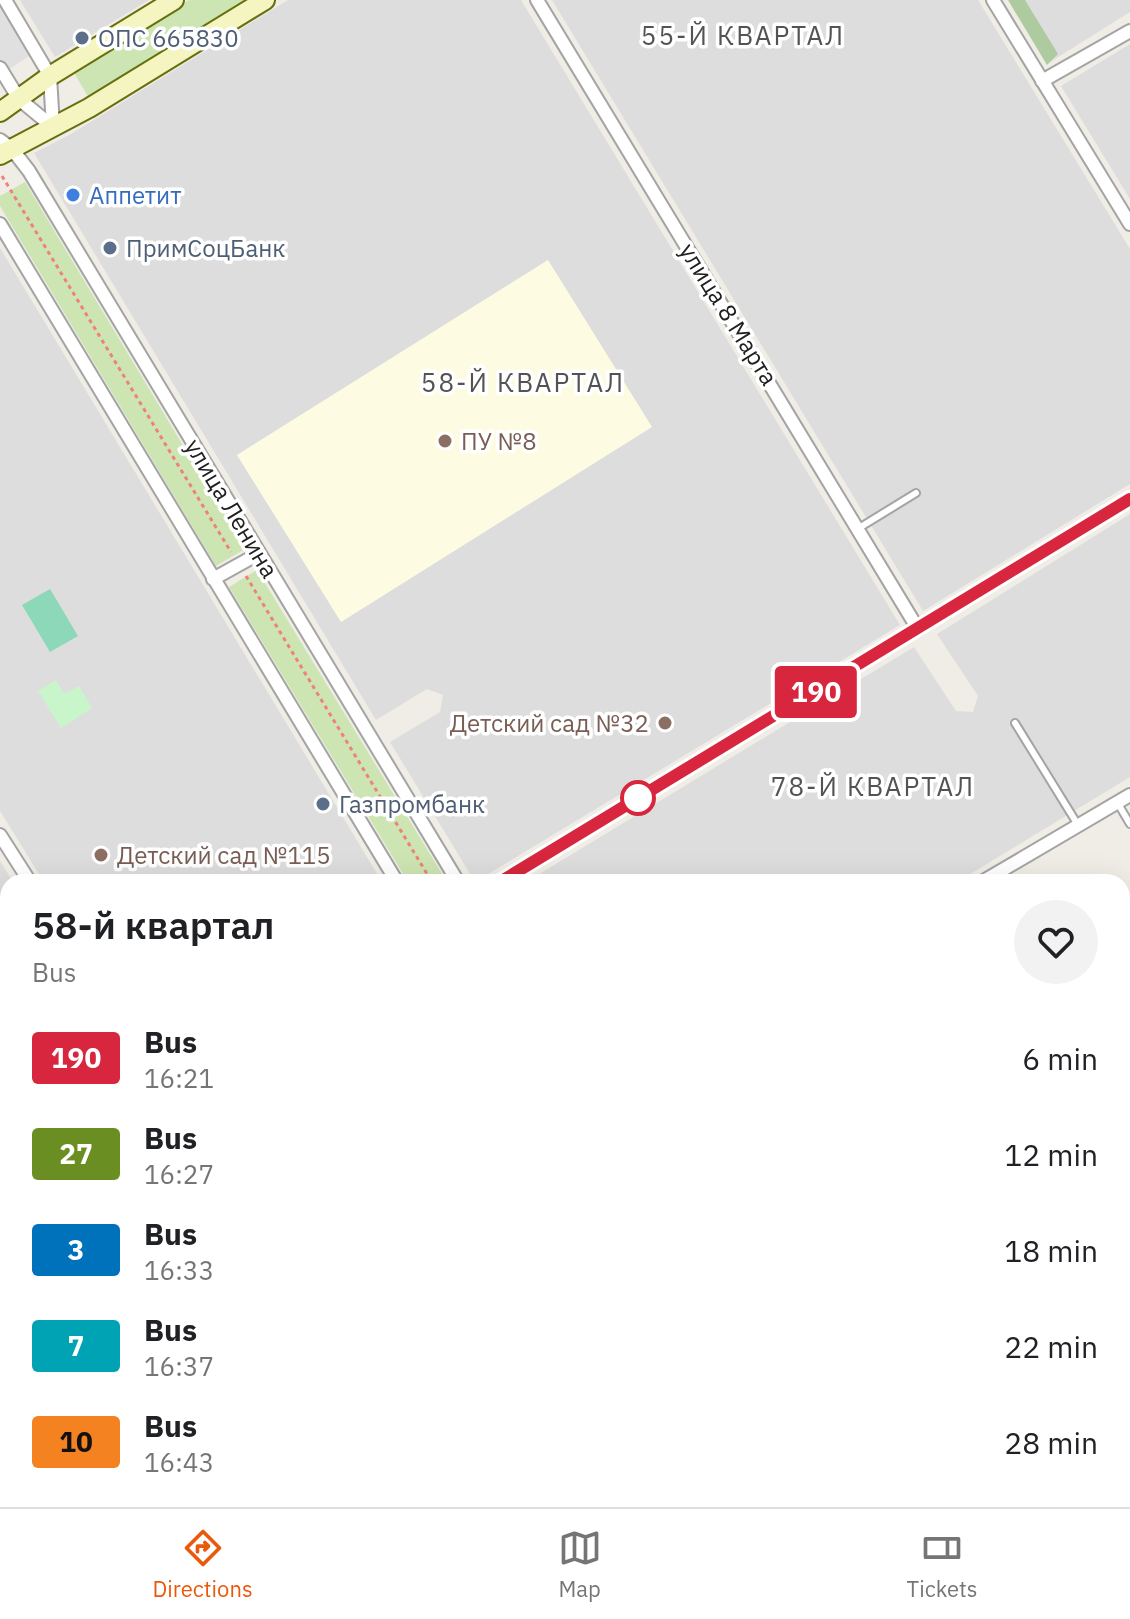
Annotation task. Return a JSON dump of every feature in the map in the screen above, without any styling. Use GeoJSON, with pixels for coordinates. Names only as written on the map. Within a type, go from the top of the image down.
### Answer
{"type":"FeatureCollection","features":[{"type":"Feature","properties":{"kind":"street"},"geometry":{"type":"LineString","coordinates":[[5,0],[50,76],[53,127]]}},
{"type":"Feature","properties":{"kind":"street"},"geometry":{"type":"LineString","coordinates":[[0,112],[50,76],[174,0]]}},
{"type":"Feature","properties":{"kind":"street"},"geometry":{"type":"LineString","coordinates":[[4,148],[89,108],[265,0]]}},
{"type":"Feature","properties":{"kind":"street","name":"улица 8 Марта"},"geometry":{"type":"LineString","coordinates":[[537,0],[918,629]]}},
{"type":"Feature","properties":{"kind":"street"},"geometry":{"type":"LineString","coordinates":[[993,0],[1130,224]]}},
{"type":"Feature","properties":{"kind":"street"},"geometry":{"type":"LineString","coordinates":[[1042,81],[1130,31]]}},
{"type":"Feature","properties":{"kind":"street"},"geometry":{"type":"LineString","coordinates":[[0,68],[19,99],[53,127]]}},
{"type":"Feature","properties":{"kind":"street","name":"улица Ленина"},"geometry":{"type":"LineString","coordinates":[[4,148],[37,184],[453,874]]}},
{"type":"Feature","properties":{"kind":"street"},"geometry":{"type":"LineString","coordinates":[[0,224],[392,874]]}},
{"type":"Feature","properties":{"kind":"street"},"geometry":{"type":"LineString","coordinates":[[513,874],[1130,499]]}},
{"type":"Feature","properties":{"kind":"street"},"geometry":{"type":"LineString","coordinates":[[213,579],[258,554]]}},
{"type":"Feature","properties":{"kind":"street"},"geometry":{"type":"LineString","coordinates":[[995,874],[1130,795]]}},
{"type":"Feature","properties":{"kind":"street"},"geometry":{"type":"LineString","coordinates":[[0,835],[25,874]]}},
{"type":"Feature","properties":{"kind":"lane"},"geometry":{"type":"LineString","coordinates":[[859,528],[916,493]]}},
{"type":"Feature","properties":{"kind":"lane"},"geometry":{"type":"LineString","coordinates":[[1015,723],[1078,825]]}},
{"type":"Feature","properties":{"kind":"lane"},"geometry":{"type":"LineString","coordinates":[[1117,802],[1130,824]]}},
{"type":"Feature","properties":{"kind":"path"},"geometry":{"type":"LineString","coordinates":[[2,176],[427,874]]}},
{"type":"Feature","properties":{"kind":"shaded area"},"geometry":{"type":"Polygon","coordinates":[[[0,0],[35,52],[5,72],[0,63],[0,0]]]}},
{"type":"Feature","properties":{"kind":"shaded area"},"geometry":{"type":"Polygon","coordinates":[[[20,0],[149,0],[55,57],[20,0]]]}},
{"type":"Feature","properties":{"kind":"shaded area","name":"58-Й КВАРТАЛ"},"geometry":{"type":"Polygon","coordinates":[[[288,0],[521,0],[900,625],[488,874],[470,874],[390,742],[440,712],[443,695],[427,689],[376,720],[34,153],[71,134],[288,0]]]}},
{"type":"Feature","properties":{"kind":"shaded area"},"geometry":{"type":"Polygon","coordinates":[[[552,0],[978,0],[1130,249],[1130,484],[923,611],[552,0]]]}},
{"type":"Feature","properties":{"kind":"shaded area"},"geometry":{"type":"Polygon","coordinates":[[[1008,0],[1130,0],[1130,12],[1047,64],[1008,0]]]}},
{"type":"Feature","properties":{"kind":"shaded area"},"geometry":{"type":"Polygon","coordinates":[[[1130,44],[1130,199],[1061,86],[1130,44]]]}},
{"type":"Feature","properties":{"kind":"shaded area"},"geometry":{"type":"Polygon","coordinates":[[[0,248],[377,874],[39,874],[0,811],[0,248]]]}},
{"type":"Feature","properties":{"kind":"shaded area","name":"ПУ №8"},"geometry":{"type":"Polygon","coordinates":[[[548,260],[652,427],[341,622],[237,455],[548,260]]]}},
{"type":"Feature","properties":{"kind":"shaded area"},"geometry":{"type":"Polygon","coordinates":[[[1130,514],[1130,777],[970,874],[539,874],[914,647],[956,711],[973,712],[978,696],[937,634],[1130,514]]]}},
{"type":"Feature","properties":{"kind":"shaded area"},"geometry":{"type":"Polygon","coordinates":[[[0,861],[8,874],[0,874],[0,861]]]}},
{"type":"Feature","properties":{"kind":"green space"},"geometry":{"type":"Polygon","coordinates":[[[189,0],[250,0],[89,98],[73,71],[189,0]]]}},
{"type":"Feature","properties":{"kind":"green space"},"geometry":{"type":"Polygon","coordinates":[[[1008,0],[1025,0],[1058,54],[1047,65],[1008,0]]]}},
{"type":"Feature","properties":{"kind":"green space"},"geometry":{"type":"Polygon","coordinates":[[[25,182],[245,549],[216,566],[0,206],[0,196],[25,182]]]}},
{"type":"Feature","properties":{"kind":"green space"},"geometry":{"type":"Polygon","coordinates":[[[257,570],[442,874],[403,874],[229,587],[257,570]]]}},
{"type":"Feature","properties":{"kind":"green space"},"geometry":{"type":"Polygon","coordinates":[[[50,589],[78,636],[50,652],[22,605],[50,589]]]}},
{"type":"Feature","properties":{"kind":"green space"},"geometry":{"type":"Polygon","coordinates":[[[56,680],[64,694],[79,686],[92,708],[61,728],[38,691],[56,680]]]}},
{"type":"Feature","properties":{"kind":"bus line","name":"190"},"geometry":{"type":"LineString","coordinates":[[513,874],[1130,499]]}},
{"type":"Feature","properties":{"kind":"place","name":"ОПС 665830"},"geometry":{"type":"Point","coordinates":[82,38]}},
{"type":"Feature","properties":{"kind":"place","name":"Аппетит"},"geometry":{"type":"Point","coordinates":[73,195]}},
{"type":"Feature","properties":{"kind":"place","name":"ПримСоцБанк"},"geometry":{"type":"Point","coordinates":[110,248]}},
{"type":"Feature","properties":{"kind":"place","name":"ПУ №8"},"geometry":{"type":"Point","coordinates":[445,441]}},
{"type":"Feature","properties":{"kind":"place","name":"Детский сад №32"},"geometry":{"type":"Point","coordinates":[665,723]}},
{"type":"Feature","properties":{"kind":"place","name":"Газпромбанк"},"geometry":{"type":"Point","coordinates":[323,804]}},
{"type":"Feature","properties":{"kind":"place","name":"Детский сад №115"},"geometry":{"type":"Point","coordinates":[101,855]}},
{"type":"Feature","properties":{"kind":"district","name":"55-Й КВАРТАЛ"},"geometry":{"type":"Point","coordinates":[743,35]}},
{"type":"Feature","properties":{"kind":"district","name":"58-Й КВАРТАЛ"},"geometry":{"type":"Point","coordinates":[523,382]}},
{"type":"Feature","properties":{"kind":"district","name":"78-Й КВАРТАЛ"},"geometry":{"type":"Point","coordinates":[873,786]}}]}
